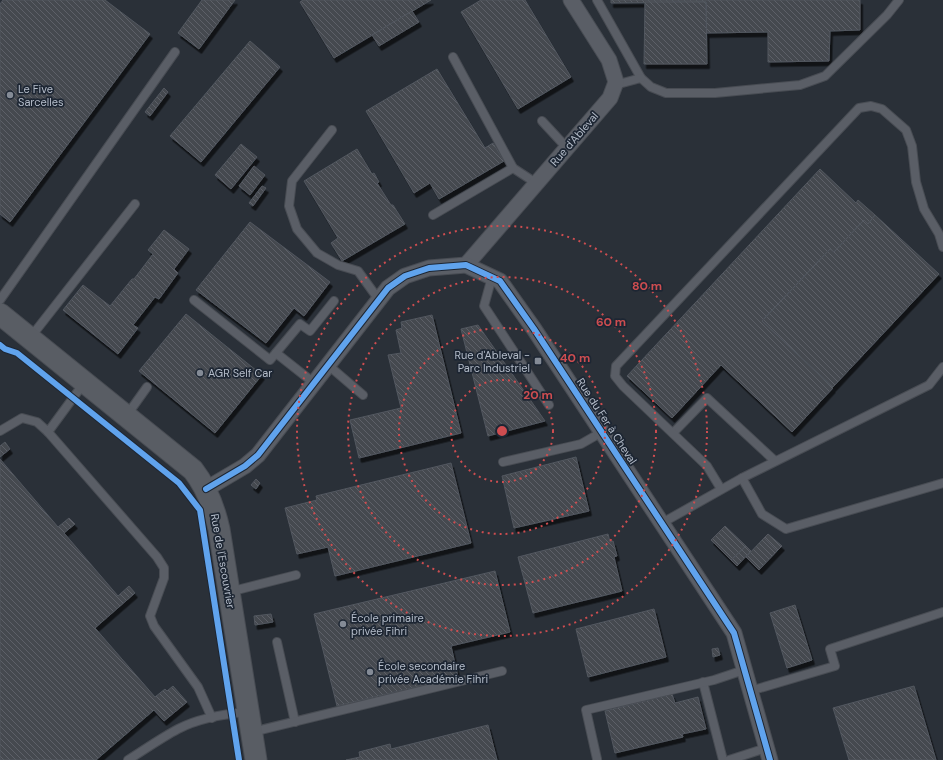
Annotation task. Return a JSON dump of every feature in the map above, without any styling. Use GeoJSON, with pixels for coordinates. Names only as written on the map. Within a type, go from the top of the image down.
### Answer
{"type":"FeatureCollection","features":[{"type":"Feature","properties":{"kind":"street"},"geometry":{"type":"LineString","coordinates":[[571,0],[609,60],[616,82],[615,85]]}},
{"type":"Feature","properties":{"kind":"street","name":"Rue d'Ableval"},"geometry":{"type":"LineString","coordinates":[[466,265],[610,98],[615,85]]}},
{"type":"Feature","properties":{"kind":"street","name":"Rue du Fer à Cheval"},"geometry":{"type":"LineString","coordinates":[[206,489],[245,466],[258,455],[388,288],[405,276],[429,268],[466,265],[492,277],[500,281],[509,293],[734,633],[768,754]]}},
{"type":"Feature","properties":{"kind":"street","name":"Rue de l'Escouvrier"},"geometry":{"type":"LineString","coordinates":[[0,314],[193,470],[206,489],[212,501],[216,517],[256,760]]}},
{"type":"Feature","properties":{"kind":"lane"},"geometry":{"type":"LineString","coordinates":[[597,0],[641,78],[652,87],[666,93],[715,93],[800,85],[825,76],[887,15],[899,0]]}},
{"type":"Feature","properties":{"kind":"lane"},"geometry":{"type":"LineString","coordinates":[[0,300],[175,52]]}},
{"type":"Feature","properties":{"kind":"lane"},"geometry":{"type":"LineString","coordinates":[[453,57],[513,168],[536,183]]}},
{"type":"Feature","properties":{"kind":"lane"},"geometry":{"type":"LineString","coordinates":[[615,85],[641,78]]}},
{"type":"Feature","properties":{"kind":"lane"},"geometry":{"type":"LineString","coordinates":[[721,489],[707,466],[623,386],[615,376],[616,366],[859,108],[871,106],[882,109],[906,130],[912,146],[916,182],[924,209],[939,234],[943,247]]}},
{"type":"Feature","properties":{"kind":"lane"},"geometry":{"type":"LineString","coordinates":[[542,121],[567,148]]}},
{"type":"Feature","properties":{"kind":"lane"},"geometry":{"type":"LineString","coordinates":[[332,130],[292,181],[289,206],[297,229],[317,252],[338,265],[358,271],[379,300]]}},
{"type":"Feature","properties":{"kind":"lane"},"geometry":{"type":"LineString","coordinates":[[433,215],[513,168]]}},
{"type":"Feature","properties":{"kind":"lane"},"geometry":{"type":"LineString","coordinates":[[30,338],[135,204]]}},
{"type":"Feature","properties":{"kind":"lane"},"geometry":{"type":"LineString","coordinates":[[492,277],[484,306],[549,405]]}},
{"type":"Feature","properties":{"kind":"lane"},"geometry":{"type":"LineString","coordinates":[[194,300],[270,360],[300,324],[310,331],[334,300]]}},
{"type":"Feature","properties":{"kind":"lane"},"geometry":{"type":"LineString","coordinates":[[276,353],[314,383]]}},
{"type":"Feature","properties":{"kind":"lane"},"geometry":{"type":"LineString","coordinates":[[328,365],[363,395]]}},
{"type":"Feature","properties":{"kind":"lane"},"geometry":{"type":"LineString","coordinates":[[662,523],[742,478],[929,385],[940,377],[943,367]]}},
{"type":"Feature","properties":{"kind":"lane"},"geometry":{"type":"LineString","coordinates":[[48,432],[85,382]]}},
{"type":"Feature","properties":{"kind":"lane"},"geometry":{"type":"LineString","coordinates":[[126,416],[147,387]]}},
{"type":"Feature","properties":{"kind":"lane"},"geometry":{"type":"LineString","coordinates":[[673,433],[707,398],[776,461]]}},
{"type":"Feature","properties":{"kind":"lane"},"geometry":{"type":"LineString","coordinates":[[0,430],[22,418],[36,422],[48,432],[157,557],[164,568],[164,578],[150,616],[154,626],[198,687],[212,718]]}},
{"type":"Feature","properties":{"kind":"lane"},"geometry":{"type":"LineString","coordinates":[[503,462],[581,444],[602,432]]}},
{"type":"Feature","properties":{"kind":"lane"},"geometry":{"type":"LineString","coordinates":[[742,478],[762,514],[786,529],[943,483]]}},
{"type":"Feature","properties":{"kind":"lane"},"geometry":{"type":"LineString","coordinates":[[228,593],[296,575]]}},
{"type":"Feature","properties":{"kind":"lane"},"geometry":{"type":"LineString","coordinates":[[750,691],[835,666],[830,649],[943,612]]}},
{"type":"Feature","properties":{"kind":"lane"},"geometry":{"type":"LineString","coordinates":[[277,642],[295,722]]}},
{"type":"Feature","properties":{"kind":"lane"},"geometry":{"type":"LineString","coordinates":[[597,759],[586,710],[703,682],[744,670]]}},
{"type":"Feature","properties":{"kind":"lane"},"geometry":{"type":"LineString","coordinates":[[251,732],[502,671]]}},
{"type":"Feature","properties":{"kind":"lane"},"geometry":{"type":"LineString","coordinates":[[703,682],[723,760]]}},
{"type":"Feature","properties":{"kind":"lane"},"geometry":{"type":"LineString","coordinates":[[128,760],[179,729],[203,719],[232,713],[248,712]]}},
{"type":"Feature","properties":{"kind":"lane"},"geometry":{"type":"LineString","coordinates":[[728,760],[768,754]]}},
{"type":"Feature","properties":{"kind":"building"},"geometry":{"type":"Polygon","coordinates":[[[3,0],[105,0],[150,34],[10,222],[0,214],[0,4],[3,0]]]}},
{"type":"Feature","properties":{"kind":"building"},"geometry":{"type":"Polygon","coordinates":[[[202,0],[235,0],[199,49],[178,33],[202,0]]]}},
{"type":"Feature","properties":{"kind":"building"},"geometry":{"type":"Polygon","coordinates":[[[303,0],[431,0],[334,58],[300,2],[303,0]]]}},
{"type":"Feature","properties":{"kind":"building"},"geometry":{"type":"Polygon","coordinates":[[[481,0],[525,0],[571,77],[518,109],[461,12],[481,0]]]}},
{"type":"Feature","properties":{"kind":"building"},"geometry":{"type":"Polygon","coordinates":[[[611,0],[860,0],[860,30],[830,31],[829,61],[768,62],[768,32],[706,33],[706,2],[611,3],[611,0]]]}},
{"type":"Feature","properties":{"kind":"building"},"geometry":{"type":"Polygon","coordinates":[[[645,2],[706,2],[707,64],[644,64],[645,2]]]}},
{"type":"Feature","properties":{"kind":"building"},"geometry":{"type":"Polygon","coordinates":[[[412,11],[419,22],[379,46],[372,35],[412,11]]]}},
{"type":"Feature","properties":{"kind":"building"},"geometry":{"type":"Polygon","coordinates":[[[250,41],[280,67],[201,162],[170,136],[250,41]]]}},
{"type":"Feature","properties":{"kind":"building"},"geometry":{"type":"Polygon","coordinates":[[[437,69],[485,148],[493,143],[504,161],[439,199],[430,183],[414,193],[366,111],[437,69]]]}},
{"type":"Feature","properties":{"kind":"building"},"geometry":{"type":"Polygon","coordinates":[[[164,88],[168,92],[150,116],[145,112],[164,88]]]}},
{"type":"Feature","properties":{"kind":"building"},"geometry":{"type":"Polygon","coordinates":[[[241,144],[257,157],[231,189],[215,175],[241,144]]]}},
{"type":"Feature","properties":{"kind":"building"},"geometry":{"type":"Polygon","coordinates":[[[357,149],[372,174],[374,173],[379,182],[377,183],[391,205],[393,205],[405,224],[342,261],[331,243],[338,238],[304,181],[357,149]]]}},
{"type":"Feature","properties":{"kind":"building"},"geometry":{"type":"Polygon","coordinates":[[[254,166],[265,175],[250,195],[239,186],[254,166]]]}},
{"type":"Feature","properties":{"kind":"building"},"geometry":{"type":"Polygon","coordinates":[[[820,169],[856,203],[858,200],[875,215],[868,224],[864,220],[834,252],[830,249],[762,321],[833,388],[792,432],[721,365],[672,418],[627,376],[820,169]]]}},
{"type":"Feature","properties":{"kind":"building"},"geometry":{"type":"Polygon","coordinates":[[[262,186],[266,188],[253,206],[249,203],[262,186]]]}},
{"type":"Feature","properties":{"kind":"building"},"geometry":{"type":"Polygon","coordinates":[[[875,215],[939,274],[833,387],[762,321],[830,249],[834,252],[864,220],[868,224],[875,215]]]}},
{"type":"Feature","properties":{"kind":"building"},"geometry":{"type":"Polygon","coordinates":[[[250,222],[330,282],[304,316],[294,308],[266,343],[196,290],[250,222]]]}},
{"type":"Feature","properties":{"kind":"building"},"geometry":{"type":"Polygon","coordinates":[[[164,230],[189,249],[174,269],[178,273],[159,299],[155,297],[133,325],[138,328],[118,354],[63,310],[83,285],[110,306],[132,279],[134,279],[153,254],[148,250],[164,230]]]}},
{"type":"Feature","properties":{"kind":"building","name":"AGR Self Car"},"geometry":{"type":"Polygon","coordinates":[[[186,314],[262,375],[215,433],[139,371],[186,314]]]}},
{"type":"Feature","properties":{"kind":"building"},"geometry":{"type":"Polygon","coordinates":[[[432,315],[461,433],[359,458],[350,420],[401,408],[388,355],[401,353],[396,330],[402,328],[401,322],[432,315]]]}},
{"type":"Feature","properties":{"kind":"building"},"geometry":{"type":"Polygon","coordinates":[[[478,325],[545,421],[488,436],[461,329],[478,325]]]}},
{"type":"Feature","properties":{"kind":"building"},"geometry":{"type":"Polygon","coordinates":[[[5,442],[10,449],[0,457],[0,446],[5,442]]]}},
{"type":"Feature","properties":{"kind":"building"},"geometry":{"type":"Polygon","coordinates":[[[576,457],[589,511],[514,528],[502,476],[576,457]]]}},
{"type":"Feature","properties":{"kind":"building"},"geometry":{"type":"Polygon","coordinates":[[[0,459],[58,527],[69,518],[75,524],[64,533],[118,596],[129,586],[135,593],[95,628],[155,697],[165,689],[167,691],[173,686],[187,702],[164,721],[154,710],[96,760],[0,760],[0,459]]]}},
{"type":"Feature","properties":{"kind":"building"},"geometry":{"type":"Polygon","coordinates":[[[451,463],[471,543],[335,576],[328,547],[297,554],[285,508],[317,500],[316,496],[451,463]]]}},
{"type":"Feature","properties":{"kind":"building"},"geometry":{"type":"Polygon","coordinates":[[[256,479],[260,483],[256,489],[251,485],[256,479]]]}},
{"type":"Feature","properties":{"kind":"building"},"geometry":{"type":"Polygon","coordinates":[[[725,526],[746,546],[731,560],[711,540],[725,526]]]}},
{"type":"Feature","properties":{"kind":"building"},"geometry":{"type":"Polygon","coordinates":[[[608,534],[610,542],[613,541],[617,556],[614,557],[622,591],[533,613],[518,557],[608,534]]]}},
{"type":"Feature","properties":{"kind":"building"},"geometry":{"type":"Polygon","coordinates":[[[768,534],[782,546],[777,551],[764,538],[768,534]]]}},
{"type":"Feature","properties":{"kind":"building"},"geometry":{"type":"Polygon","coordinates":[[[764,538],[777,551],[759,570],[746,557],[764,538]]]}},
{"type":"Feature","properties":{"kind":"building"},"geometry":{"type":"Polygon","coordinates":[[[746,546],[751,551],[737,566],[731,560],[746,546]]]}},
{"type":"Feature","properties":{"kind":"building"},"geometry":{"type":"Polygon","coordinates":[[[495,571],[510,632],[451,646],[458,677],[337,706],[314,614],[495,571]]]}},
{"type":"Feature","properties":{"kind":"building"},"geometry":{"type":"Polygon","coordinates":[[[795,605],[812,660],[787,668],[770,613],[795,605]]]}},
{"type":"Feature","properties":{"kind":"building"},"geometry":{"type":"Polygon","coordinates":[[[654,609],[666,657],[588,677],[576,629],[654,609]]]}},
{"type":"Feature","properties":{"kind":"building"},"geometry":{"type":"Polygon","coordinates":[[[271,614],[273,622],[255,625],[254,616],[271,614]]]}},
{"type":"Feature","properties":{"kind":"building"},"geometry":{"type":"Polygon","coordinates":[[[718,648],[720,655],[713,657],[712,649],[718,648]]]}},
{"type":"Feature","properties":{"kind":"building"},"geometry":{"type":"Polygon","coordinates":[[[914,686],[936,760],[849,760],[833,708],[914,686]]]}},
{"type":"Feature","properties":{"kind":"building"},"geometry":{"type":"Polygon","coordinates":[[[672,694],[675,703],[698,697],[706,729],[682,734],[683,737],[615,753],[605,711],[672,694]]]}},
{"type":"Feature","properties":{"kind":"building"},"geometry":{"type":"Polygon","coordinates":[[[488,725],[497,760],[346,760],[360,757],[359,752],[390,744],[391,749],[488,725]]]}},
{"type":"Feature","properties":{"kind":"cycle path"},"geometry":{"type":"LineString","coordinates":[[206,489],[245,466],[258,455],[388,288],[405,276],[429,268],[466,265],[500,281],[534,329],[734,633],[770,760]]}},
{"type":"Feature","properties":{"kind":"cycle path"},"geometry":{"type":"LineString","coordinates":[[0,345],[5,349],[17,353],[179,483],[200,510],[239,760]]}},
{"type":"Feature","properties":{"kind":"place","name":"Le Five Sarcelles"},"geometry":{"type":"Point","coordinates":[10,95]}},
{"type":"Feature","properties":{"kind":"place","name":"Rue d'Ableval - Parc Industriel"},"geometry":{"type":"Point","coordinates":[538,361]}},
{"type":"Feature","properties":{"kind":"place","name":"AGR Self Car"},"geometry":{"type":"Point","coordinates":[200,373]}},
{"type":"Feature","properties":{"kind":"place","name":"École primaire privée Fihri"},"geometry":{"type":"Point","coordinates":[343,624]}},
{"type":"Feature","properties":{"kind":"place","name":"École secondaire privée Académie Fihri"},"geometry":{"type":"Point","coordinates":[370,672]}}]}
